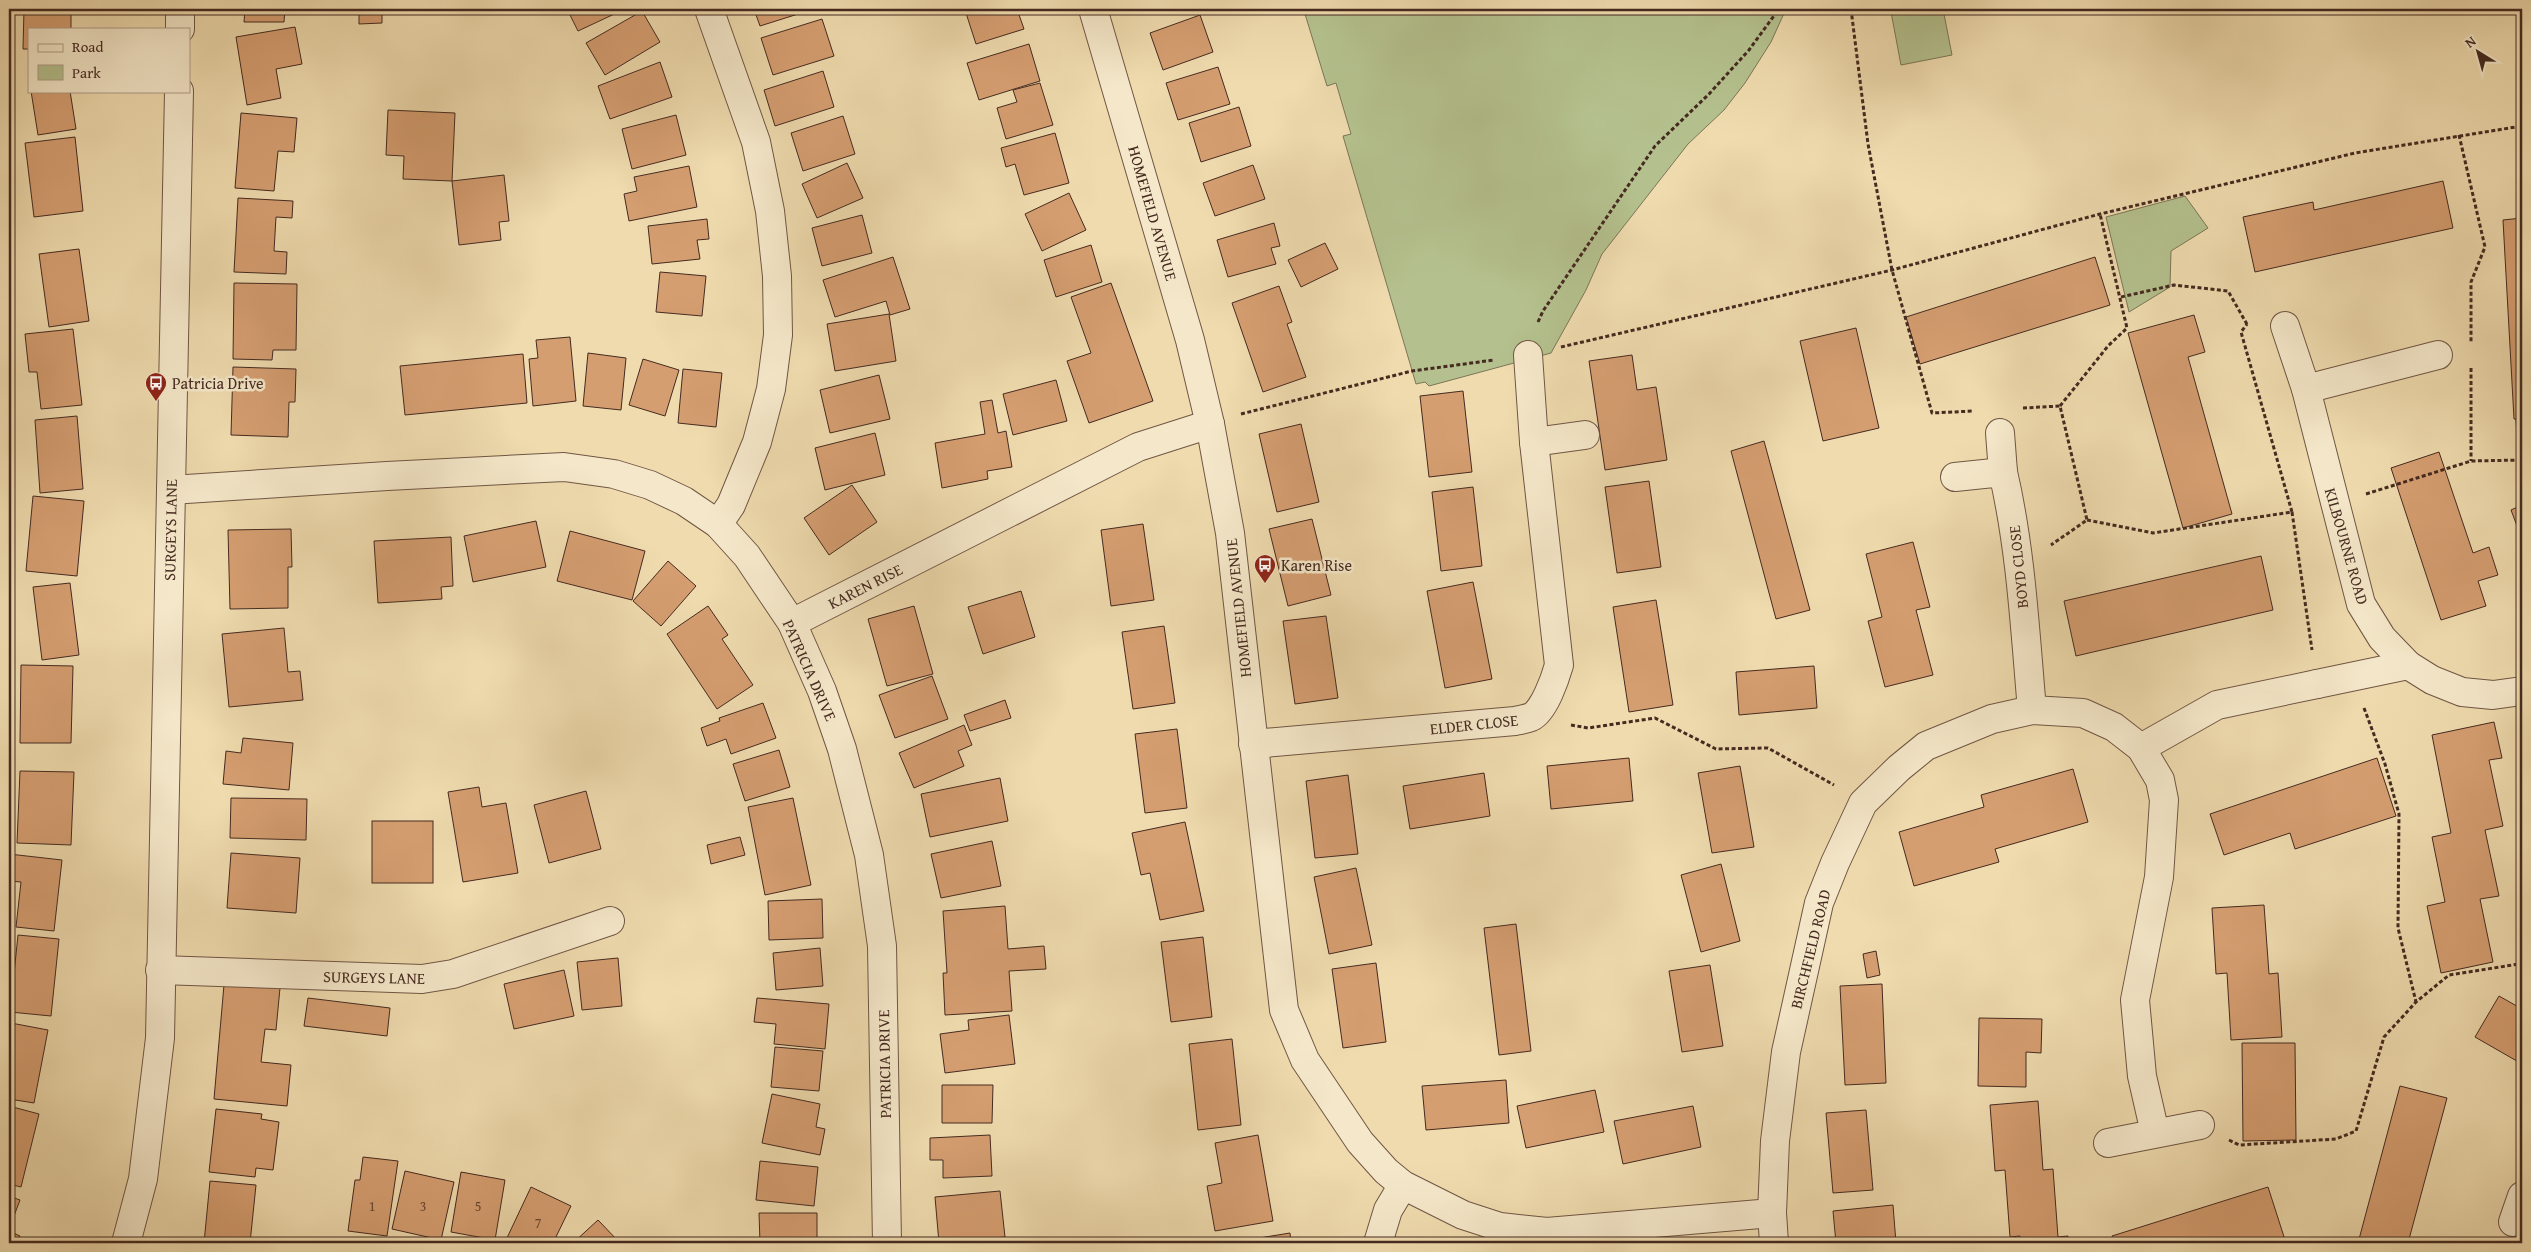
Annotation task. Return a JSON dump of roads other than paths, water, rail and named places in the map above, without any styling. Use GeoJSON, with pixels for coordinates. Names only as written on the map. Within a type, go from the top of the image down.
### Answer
{"type":"FeatureCollection","features":[{"type":"Feature","properties":{"kind":"street"},"geometry":{"type":"LineString","coordinates":[[180,9],[180,28]]}},
{"type":"Feature","properties":{"kind":"street"},"geometry":{"type":"LineString","coordinates":[[709,9],[756,142],[774,248],[778,335],[770,389],[757,442],[731,505],[718,524]]}},
{"type":"Feature","properties":{"kind":"street","name":"HOMEFIELD AVENUE"},"geometry":{"type":"LineString","coordinates":[[1093,9],[1190,340],[1210,424],[1230,532],[1284,1010],[1306,1060],[1360,1142],[1386,1171],[1403,1184],[1463,1215],[1500,1227],[1547,1232],[1772,1213]]}},
{"type":"Feature","properties":{"kind":"street","name":"SURGEYS LANE"},"geometry":{"type":"LineString","coordinates":[[126,1243],[143,1179],[160,1038],[179,92]]}},
{"type":"Feature","properties":{"kind":"street","name":"KILBOURNE ROAD"},"geometry":{"type":"LineString","coordinates":[[2288,334],[2306,389],[2361,604],[2382,638],[2408,665],[2432,680],[2462,692],[2493,695],[2522,691]]}},
{"type":"Feature","properties":{"kind":"street","name":"ELDER CLOSE"},"geometry":{"type":"LineString","coordinates":[[1254,744],[1515,722],[1533,716],[1555,681],[1559,665],[1534,442],[1528,355]]}},
{"type":"Feature","properties":{"kind":"street"},"geometry":{"type":"LineString","coordinates":[[2306,389],[2438,355]]}},
{"type":"Feature","properties":{"kind":"street","name":"KAREN RISE"},"geometry":{"type":"LineString","coordinates":[[792,623],[1138,447],[1210,424]]}},
{"type":"Feature","properties":{"kind":"street","name":"BOYD CLOSE"},"geometry":{"type":"LineString","coordinates":[[2000,433],[2003,472],[2013,515],[2032,710]]}},
{"type":"Feature","properties":{"kind":"street"},"geometry":{"type":"LineString","coordinates":[[1534,442],[1586,435]]}},
{"type":"Feature","properties":{"kind":"street","name":"PATRICIA DRIVE"},"geometry":{"type":"LineString","coordinates":[[171,490],[387,476],[564,468],[614,474],[650,485],[684,501],[718,524],[747,556],[792,623],[822,691],[842,749],[869,855],[882,946],[887,1243]]}},
{"type":"Feature","properties":{"kind":"street"},"geometry":{"type":"LineString","coordinates":[[1955,476],[2003,472]]}},
{"type":"Feature","properties":{"kind":"street"},"geometry":{"type":"LineString","coordinates":[[2141,748],[2217,705],[2408,665]]}},
{"type":"Feature","properties":{"kind":"street","name":"BIRCHFIELD ROAD"},"geometry":{"type":"LineString","coordinates":[[1774,1243],[1772,1213],[1775,1141],[1786,1052],[1804,960],[1819,903],[1863,803],[1926,746],[1992,719],[2032,710],[2083,713],[2114,727],[2141,748],[2160,780],[2164,800],[2159,877],[2135,1000],[2142,1076],[2155,1133]]}},
{"type":"Feature","properties":{"kind":"street","name":"SURGEYS LANE"},"geometry":{"type":"LineString","coordinates":[[160,970],[422,979],[454,974],[610,921]]}},
{"type":"Feature","properties":{"kind":"street"},"geometry":{"type":"LineString","coordinates":[[2108,1143],[2200,1125]]}},
{"type":"Feature","properties":{"kind":"street"},"geometry":{"type":"LineString","coordinates":[[1378,1243],[1388,1210],[1403,1184]]}},
{"type":"Feature","properties":{"kind":"street"},"geometry":{"type":"LineString","coordinates":[[2513,1222],[2522,1196]]}},
{"type":"Feature","properties":{"kind":"place","name":"Patricia Drive"},"geometry":{"type":"Point","coordinates":[156,402]}},
{"type":"Feature","properties":{"kind":"place","name":"Karen Rise"},"geometry":{"type":"Point","coordinates":[1265,584]}}]}
